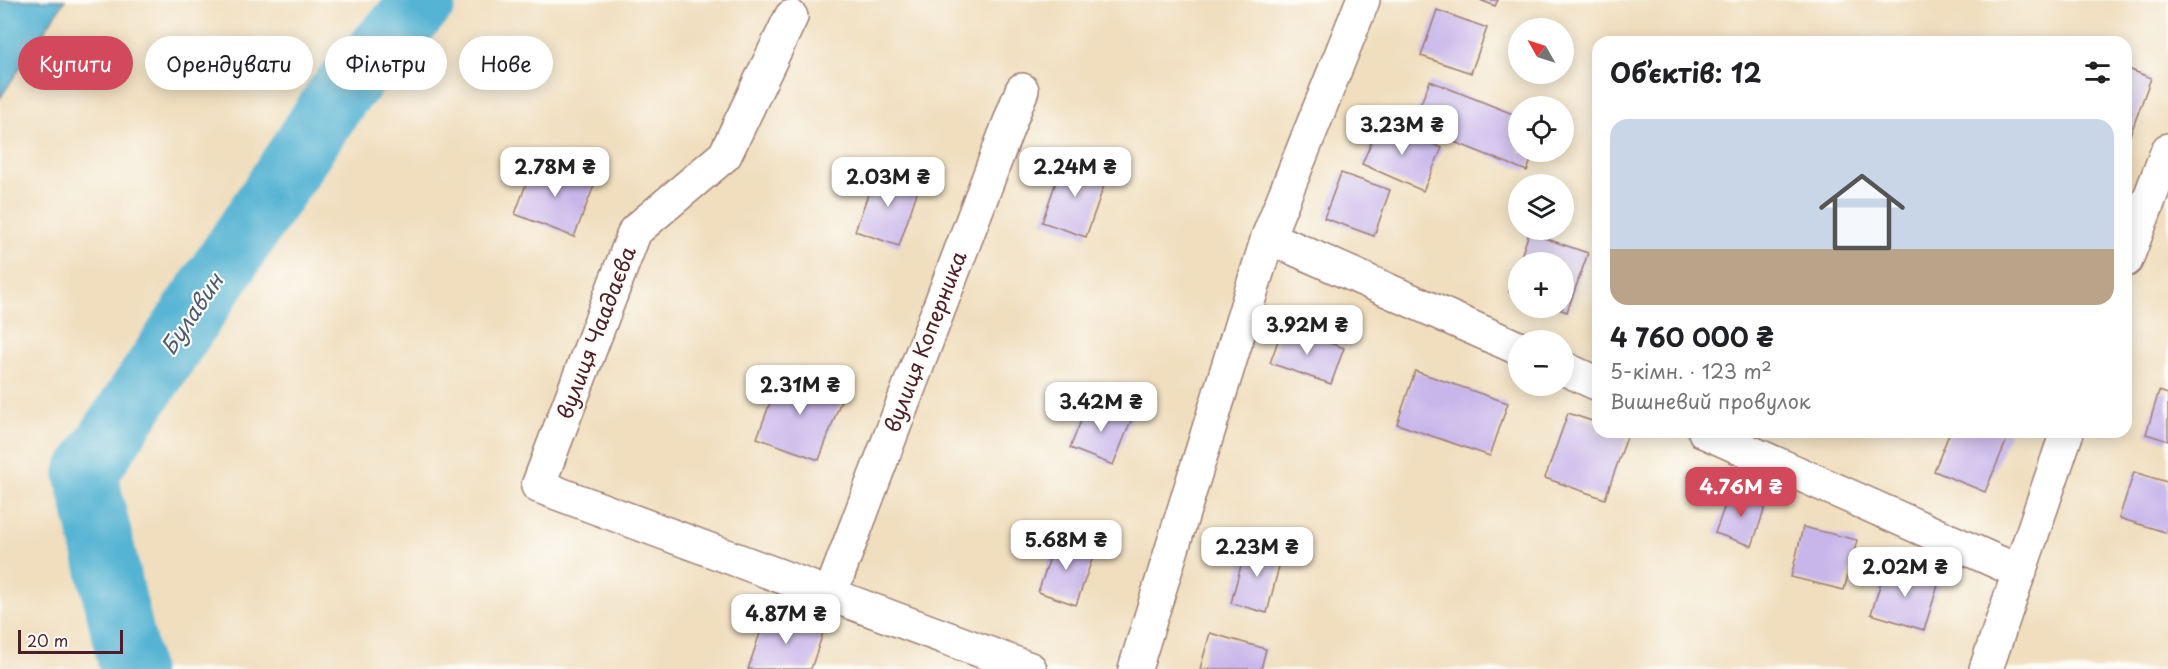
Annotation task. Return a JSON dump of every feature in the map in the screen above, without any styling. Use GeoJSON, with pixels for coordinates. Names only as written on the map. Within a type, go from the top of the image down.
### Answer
{"type":"FeatureCollection","features":[{"type":"Feature","properties":{"kind":"street"},"geometry":{"type":"LineString","coordinates":[[1135,669],[1268,237],[1363,0]]}},
{"type":"Feature","properties":{"kind":"street","name":"вулиця Чаадаєва"},"geometry":{"type":"LineString","coordinates":[[791,17],[725,155],[635,231],[538,486],[830,595]]}},
{"type":"Feature","properties":{"kind":"street","name":"вулиця Коперника"},"geometry":{"type":"LineString","coordinates":[[830,595],[1022,90]]}},
{"type":"Feature","properties":{"kind":"street"},"geometry":{"type":"LineString","coordinates":[[2132,244],[2168,150]]}},
{"type":"Feature","properties":{"kind":"street"},"geometry":{"type":"LineString","coordinates":[[1268,237],[1508,344]]}},
{"type":"Feature","properties":{"kind":"street"},"geometry":{"type":"LineString","coordinates":[[1574,373],[1592,381]]}},
{"type":"Feature","properties":{"kind":"street"},"geometry":{"type":"LineString","coordinates":[[1718,438],[2019,572]]}},
{"type":"Feature","properties":{"kind":"street"},"geometry":{"type":"LineString","coordinates":[[1986,669],[2065,438]]}},
{"type":"Feature","properties":{"kind":"street"},"geometry":{"type":"LineString","coordinates":[[830,595],[1030,669]]}},
{"type":"Feature","properties":{"kind":"water"},"geometry":{"type":"Polygon","coordinates":[[[0,0],[65,0],[41,36],[18,36],[18,71],[0,98],[0,0]]]}},
{"type":"Feature","properties":{"kind":"building"},"geometry":{"type":"Polygon","coordinates":[[[1480,0],[1498,0],[1495,6],[1480,0]]]}},
{"type":"Feature","properties":{"kind":"building"},"geometry":{"type":"Polygon","coordinates":[[[1437,10],[1487,28],[1471,73],[1421,56],[1437,10]]]}},
{"type":"Feature","properties":{"kind":"building"},"geometry":{"type":"Polygon","coordinates":[[[2132,70],[2151,78],[2132,130],[2132,70]]]}},
{"type":"Feature","properties":{"kind":"building"},"geometry":{"type":"Polygon","coordinates":[[[1430,81],[1508,112],[1508,162],[1530,162],[1527,171],[1412,125],[1430,81]]]}},
{"type":"Feature","properties":{"kind":"building"},"geometry":{"type":"Polygon","coordinates":[[[1380,122],[1442,148],[1423,191],[1362,164],[1380,122]]]}},
{"type":"Feature","properties":{"kind":"building"},"geometry":{"type":"Polygon","coordinates":[[[1064,159],[1108,174],[1086,237],[1042,222],[1064,159]]]}},
{"type":"Feature","properties":{"kind":"building"},"geometry":{"type":"Polygon","coordinates":[[[535,160],[595,183],[574,237],[515,214],[535,160]]]}},
{"type":"Feature","properties":{"kind":"building"},"geometry":{"type":"Polygon","coordinates":[[[877,169],[920,184],[899,246],[855,231],[877,169]]]}},
{"type":"Feature","properties":{"kind":"building"},"geometry":{"type":"Polygon","coordinates":[[[1341,173],[1390,190],[1374,236],[1324,218],[1341,173]]]}},
{"type":"Feature","properties":{"kind":"building"},"geometry":{"type":"Polygon","coordinates":[[[1527,240],[1550,240],[1588,253],[1574,292],[1574,252],[1522,252],[1527,240]]]}},
{"type":"Feature","properties":{"kind":"building"},"geometry":{"type":"Polygon","coordinates":[[[1283,327],[1344,348],[1331,384],[1270,363],[1283,327]]]}},
{"type":"Feature","properties":{"kind":"building"},"geometry":{"type":"Polygon","coordinates":[[[1415,371],[1508,403],[1490,456],[1397,424],[1415,371]]]}},
{"type":"Feature","properties":{"kind":"building"},"geometry":{"type":"Polygon","coordinates":[[[781,373],[843,395],[819,460],[757,438],[781,373]]]}},
{"type":"Feature","properties":{"kind":"building"},"geometry":{"type":"Polygon","coordinates":[[[2159,391],[2168,394],[2168,441],[2146,434],[2159,391]]]}},
{"type":"Feature","properties":{"kind":"building"},"geometry":{"type":"Polygon","coordinates":[[[1089,401],[1132,418],[1113,465],[1070,448],[1089,401]]]}},
{"type":"Feature","properties":{"kind":"building"},"geometry":{"type":"Polygon","coordinates":[[[1568,413],[1592,421],[1592,438],[1627,438],[1605,499],[1545,478],[1568,413]]]}},
{"type":"Feature","properties":{"kind":"building"},"geometry":{"type":"Polygon","coordinates":[[[1948,438],[2008,438],[1985,492],[1934,471],[1948,438]]]}},
{"type":"Feature","properties":{"kind":"building"},"geometry":{"type":"Polygon","coordinates":[[[2134,472],[2167,482],[2168,533],[2119,518],[2134,472]]]}},
{"type":"Feature","properties":{"kind":"building"},"geometry":{"type":"Polygon","coordinates":[[[1731,489],[1767,502],[1752,546],[1715,533],[1731,489]]]}},
{"type":"Feature","properties":{"kind":"building"},"geometry":{"type":"Polygon","coordinates":[[[1803,527],[1857,540],[1844,590],[1791,577],[1803,527]]]}},
{"type":"Feature","properties":{"kind":"building"},"geometry":{"type":"Polygon","coordinates":[[[1057,538],[1095,551],[1076,605],[1038,592],[1057,538]]]}},
{"type":"Feature","properties":{"kind":"building"},"geometry":{"type":"Polygon","coordinates":[[[1247,543],[1283,551],[1267,613],[1231,603],[1247,543]]]}},
{"type":"Feature","properties":{"kind":"building"},"geometry":{"type":"Polygon","coordinates":[[[1886,566],[1939,582],[1924,630],[1871,614],[1886,566]]]}},
{"type":"Feature","properties":{"kind":"building"},"geometry":{"type":"Polygon","coordinates":[[[767,612],[824,630],[811,669],[748,669],[767,612]]]}},
{"type":"Feature","properties":{"kind":"building"},"geometry":{"type":"Polygon","coordinates":[[[1210,633],[1266,649],[1261,669],[1200,669],[1210,633]]]}},
{"type":"Feature","properties":{"kind":"waterway","name":"Булавин"},"geometry":{"type":"LineString","coordinates":[[131,669],[86,474],[338,95],[425,0]]}}]}
